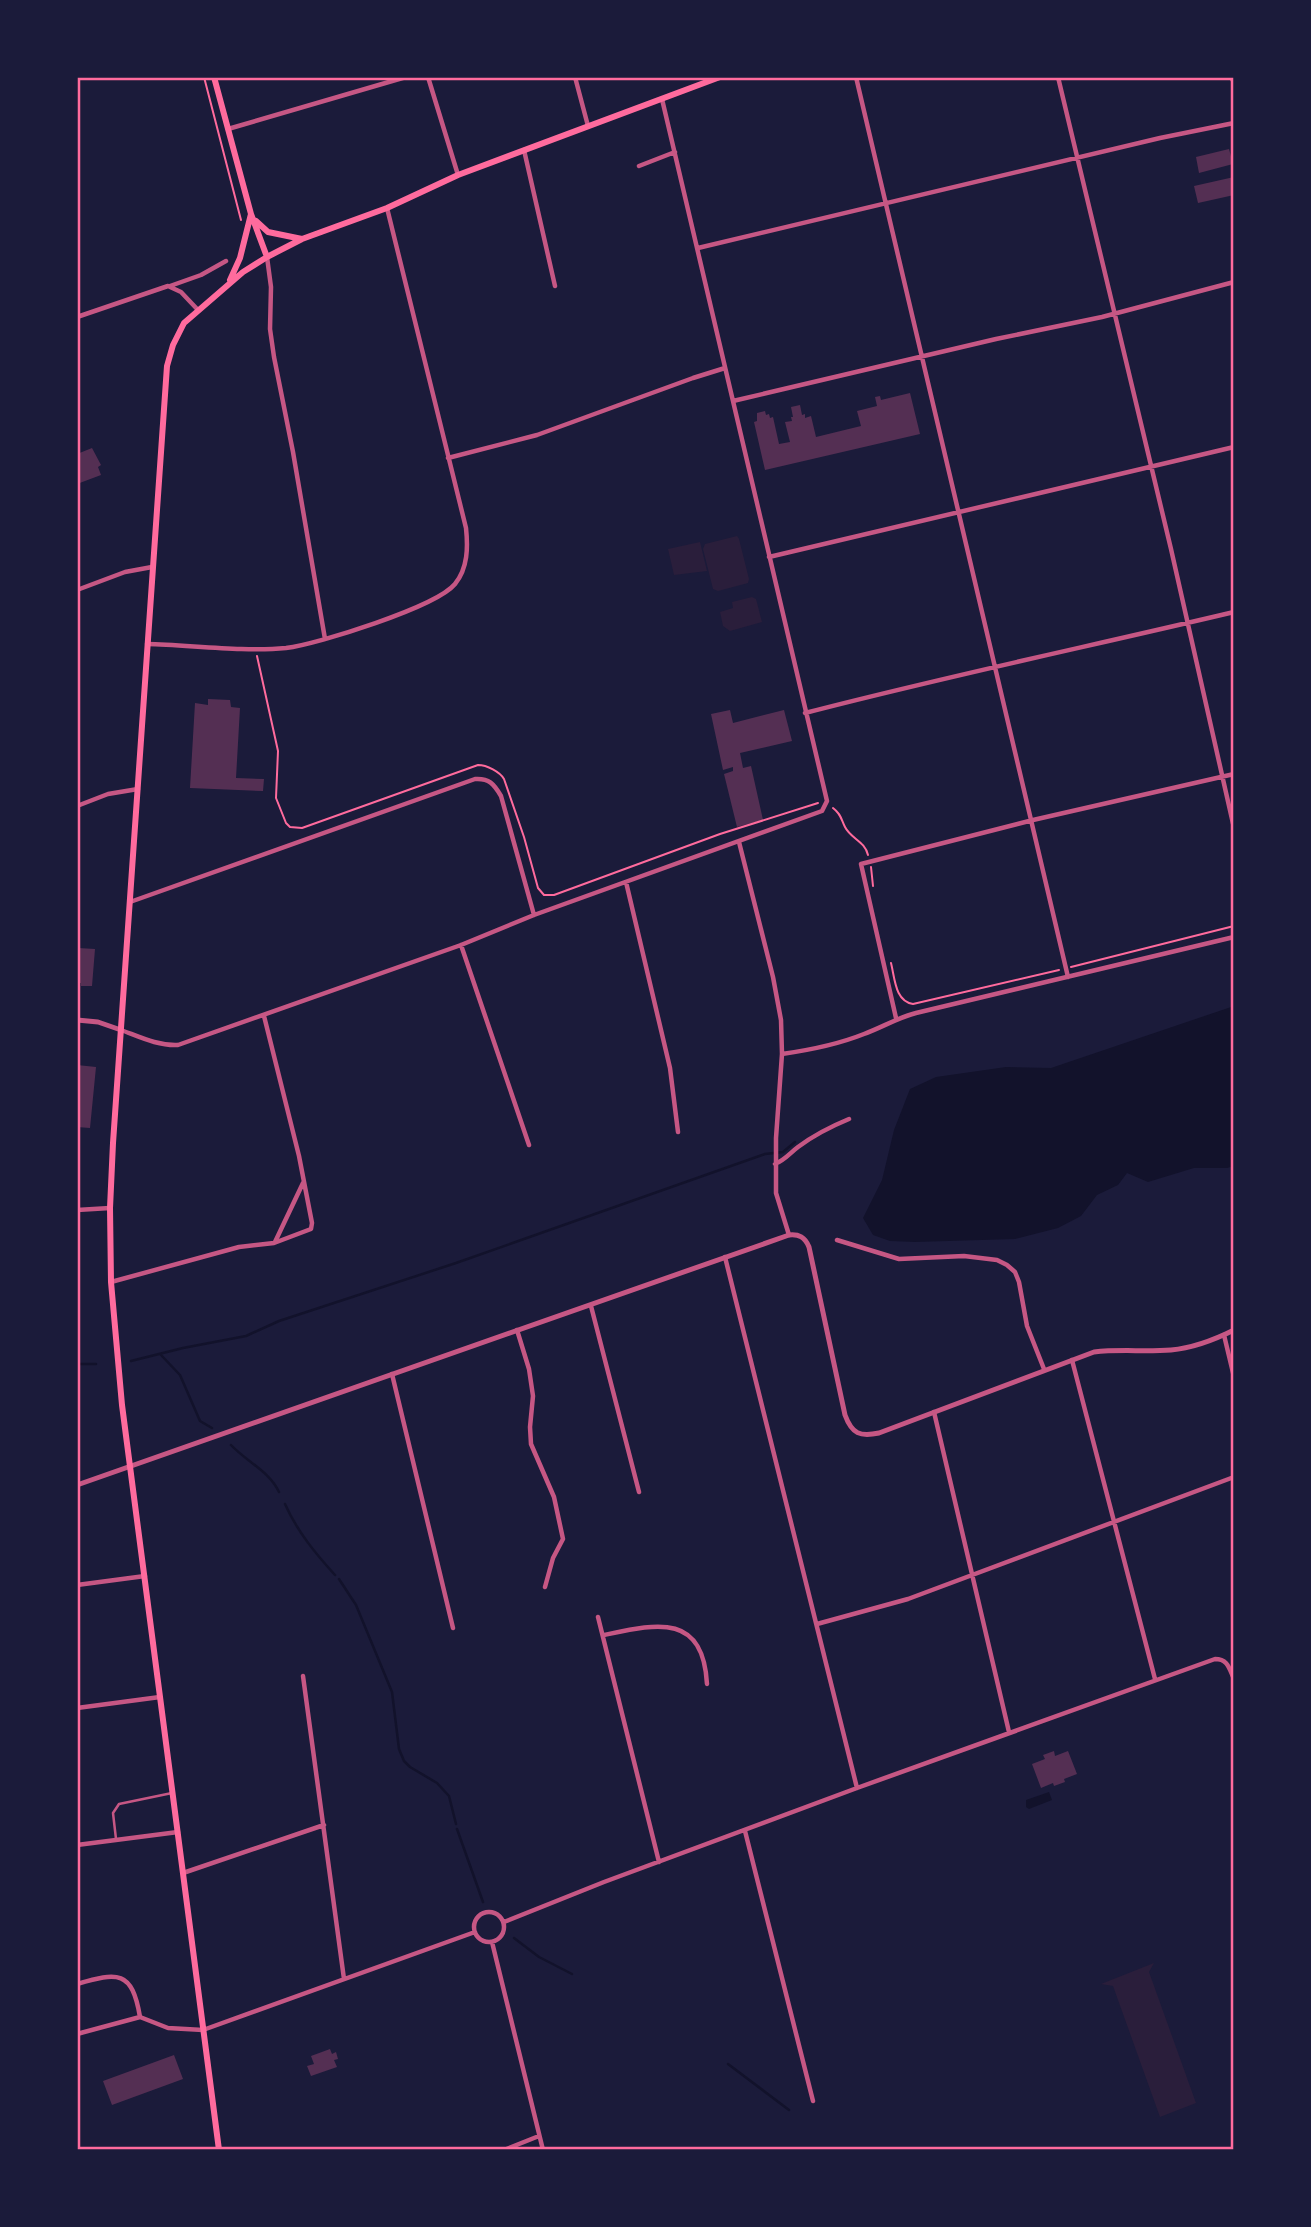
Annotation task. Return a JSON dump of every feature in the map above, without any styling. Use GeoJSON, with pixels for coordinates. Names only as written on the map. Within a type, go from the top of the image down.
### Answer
{"type":"FeatureCollection","features":[{"type":"Feature","properties":{"kind":"main road"},"geometry":{"type":"LineString","coordinates":[[214,77],[251,214],[267,257]]}},
{"type":"Feature","properties":{"kind":"main road"},"geometry":{"type":"LineString","coordinates":[[219,2150],[122,1405],[111,1282],[110,1208],[167,366],[173,345],[184,323],[243,272],[267,257],[302,239],[387,208],[458,174],[720,77]]}},
{"type":"Feature","properties":{"kind":"main road"},"geometry":{"type":"LineString","coordinates":[[251,214],[268,232],[302,239]]}},
{"type":"Feature","properties":{"kind":"main road"},"geometry":{"type":"LineString","coordinates":[[228,285],[240,258],[251,214]]}},
{"type":"Feature","properties":{"kind":"street"},"geometry":{"type":"LineString","coordinates":[[228,129],[406,77]]}},
{"type":"Feature","properties":{"kind":"street"},"geometry":{"type":"LineString","coordinates":[[428,77],[458,174]]}},
{"type":"Feature","properties":{"kind":"street"},"geometry":{"type":"LineString","coordinates":[[575,77],[588,126]]}},
{"type":"Feature","properties":{"kind":"street"},"geometry":{"type":"LineString","coordinates":[[856,77],[1068,977]]}},
{"type":"Feature","properties":{"kind":"street"},"geometry":{"type":"LineString","coordinates":[[1058,77],[1079,157],[1234,828]]}},
{"type":"Feature","properties":{"kind":"street"},"geometry":{"type":"LineString","coordinates":[[77,1020],[98,1022],[154,1043],[178,1045],[461,945],[534,915],[822,811],[827,801],[662,99]]}},
{"type":"Feature","properties":{"kind":"street"},"geometry":{"type":"LineString","coordinates":[[698,248],[1160,138],[1234,123]]}},
{"type":"Feature","properties":{"kind":"street"},"geometry":{"type":"LineString","coordinates":[[524,150],[555,286]]}},
{"type":"Feature","properties":{"kind":"street"},"geometry":{"type":"LineString","coordinates":[[639,166],[675,152]]}},
{"type":"Feature","properties":{"kind":"street"},"geometry":{"type":"LineString","coordinates":[[147,644],[287,648],[326,639],[431,602],[457,582],[465,562],[467,540],[387,208]]}},
{"type":"Feature","properties":{"kind":"street"},"geometry":{"type":"LineString","coordinates":[[267,257],[274,356],[326,639]]}},
{"type":"Feature","properties":{"kind":"street"},"geometry":{"type":"LineString","coordinates":[[77,317],[201,275],[226,261]]}},
{"type":"Feature","properties":{"kind":"street"},"geometry":{"type":"LineString","coordinates":[[733,401],[923,355],[1115,313],[1234,282]]}},
{"type":"Feature","properties":{"kind":"street"},"geometry":{"type":"LineString","coordinates":[[168,286],[181,292],[198,310]]}},
{"type":"Feature","properties":{"kind":"street"},"geometry":{"type":"LineString","coordinates":[[448,458],[537,435],[725,368]]}},
{"type":"Feature","properties":{"kind":"street"},"geometry":{"type":"LineString","coordinates":[[769,556],[1234,447]]}},
{"type":"Feature","properties":{"kind":"street"},"geometry":{"type":"LineString","coordinates":[[77,590],[125,572],[152,567]]}},
{"type":"Feature","properties":{"kind":"street"},"geometry":{"type":"LineString","coordinates":[[805,713],[900,688],[1234,612]]}},
{"type":"Feature","properties":{"kind":"street"},"geometry":{"type":"LineString","coordinates":[[896,1018],[861,864],[1033,820],[1234,775]]}},
{"type":"Feature","properties":{"kind":"street"},"geometry":{"type":"LineString","coordinates":[[130,902],[475,779],[483,779],[495,786],[500,796],[534,915]]}},
{"type":"Feature","properties":{"kind":"street"},"geometry":{"type":"LineString","coordinates":[[77,806],[118,791],[138,789]]}},
{"type":"Feature","properties":{"kind":"street"},"geometry":{"type":"LineString","coordinates":[[739,842],[780,1009],[782,1054],[776,1138],[776,1193],[789,1235]]}},
{"type":"Feature","properties":{"kind":"street"},"geometry":{"type":"LineString","coordinates":[[626,882],[670,1069],[678,1132]]}},
{"type":"Feature","properties":{"kind":"street"},"geometry":{"type":"LineString","coordinates":[[782,1054],[810,1050],[864,1034],[896,1018],[1234,937]]}},
{"type":"Feature","properties":{"kind":"street"},"geometry":{"type":"LineString","coordinates":[[461,945],[529,1145]]}},
{"type":"Feature","properties":{"kind":"street"},"geometry":{"type":"LineString","coordinates":[[111,1282],[239,1248],[274,1242],[311,1229],[299,1156],[264,1016]]}},
{"type":"Feature","properties":{"kind":"street"},"geometry":{"type":"LineString","coordinates":[[775,1164],[817,1135],[849,1119]]}},
{"type":"Feature","properties":{"kind":"street"},"geometry":{"type":"LineString","coordinates":[[274,1242],[303,1183]]}},
{"type":"Feature","properties":{"kind":"street"},"geometry":{"type":"LineString","coordinates":[[77,1210],[110,1208]]}},
{"type":"Feature","properties":{"kind":"street"},"geometry":{"type":"LineString","coordinates":[[77,1485],[591,1306],[725,1256],[796,1234],[802,1237],[809,1247],[849,1424],[855,1432],[866,1436],[1094,1352],[1172,1350],[1204,1343],[1234,1330]]}},
{"type":"Feature","properties":{"kind":"street"},"geometry":{"type":"LineString","coordinates":[[837,1240],[899,1259],[964,1256],[997,1260],[1007,1265],[1015,1272],[1019,1282],[1027,1326],[1044,1369]]}},
{"type":"Feature","properties":{"kind":"street"},"geometry":{"type":"LineString","coordinates":[[725,1256],[857,1788]]}},
{"type":"Feature","properties":{"kind":"street"},"geometry":{"type":"LineString","coordinates":[[591,1306],[639,1492]]}},
{"type":"Feature","properties":{"kind":"street"},"geometry":{"type":"LineString","coordinates":[[517,1330],[529,1369],[533,1396],[531,1444],[554,1497],[563,1539],[553,1558],[545,1587]]}},
{"type":"Feature","properties":{"kind":"street"},"geometry":{"type":"LineString","coordinates":[[1224,1335],[1234,1377]]}},
{"type":"Feature","properties":{"kind":"street"},"geometry":{"type":"LineString","coordinates":[[1072,1359],[1155,1679]]}},
{"type":"Feature","properties":{"kind":"street"},"geometry":{"type":"LineString","coordinates":[[392,1374],[453,1628]]}},
{"type":"Feature","properties":{"kind":"street"},"geometry":{"type":"LineString","coordinates":[[933,1411],[1009,1732]]}},
{"type":"Feature","properties":{"kind":"street"},"geometry":{"type":"LineString","coordinates":[[817,1624],[908,1600],[1234,1477]]}},
{"type":"Feature","properties":{"kind":"street"},"geometry":{"type":"LineString","coordinates":[[77,1585],[145,1576]]}},
{"type":"Feature","properties":{"kind":"street"},"geometry":{"type":"LineString","coordinates":[[598,1617],[659,1862]]}},
{"type":"Feature","properties":{"kind":"street"},"geometry":{"type":"LineString","coordinates":[[604,1635],[645,1627],[667,1626],[688,1635],[701,1653],[706,1666],[707,1684]]}},
{"type":"Feature","properties":{"kind":"street"},"geometry":{"type":"LineString","coordinates":[[504,1922],[857,1788],[1215,1659],[1227,1662],[1234,1679]]}},
{"type":"Feature","properties":{"kind":"street"},"geometry":{"type":"LineString","coordinates":[[303,1676],[344,1979]]}},
{"type":"Feature","properties":{"kind":"street"},"geometry":{"type":"LineString","coordinates":[[77,1707],[160,1698]]}},
{"type":"Feature","properties":{"kind":"street"},"geometry":{"type":"LineString","coordinates":[[183,1873],[324,1825]]}},
{"type":"Feature","properties":{"kind":"street"},"geometry":{"type":"LineString","coordinates":[[745,1831],[813,2101]]}},
{"type":"Feature","properties":{"kind":"street"},"geometry":{"type":"LineString","coordinates":[[77,1845],[178,1832]]}},
{"type":"Feature","properties":{"kind":"street"},"geometry":{"type":"LineString","coordinates":[[483,1912],[494,1912],[504,1922],[504,1932],[492,1942],[482,1940],[475,1932],[475,1920],[483,1912]]}},
{"type":"Feature","properties":{"kind":"street"},"geometry":{"type":"LineString","coordinates":[[77,2034],[140,2017],[168,2028],[204,2030],[475,1932]]}},
{"type":"Feature","properties":{"kind":"street"},"geometry":{"type":"LineString","coordinates":[[492,1942],[543,2150]]}},
{"type":"Feature","properties":{"kind":"street"},"geometry":{"type":"LineString","coordinates":[[77,1984],[115,1976],[125,1979],[132,1987],[140,2017]]}},
{"type":"Feature","properties":{"kind":"street"},"geometry":{"type":"LineString","coordinates":[[504,2150],[539,2136]]}},
{"type":"Feature","properties":{"kind":"lane"},"geometry":{"type":"LineString","coordinates":[[116,1839],[113,1813],[118,1804],[172,1793]]}},
{"type":"Feature","properties":{"kind":"path"},"geometry":{"type":"LineString","coordinates":[[204,77],[240,213],[241,227]]}},
{"type":"Feature","properties":{"kind":"shaded area"},"geometry":{"type":"Polygon","coordinates":[[[737,536],[748,583],[718,591],[713,589],[703,549],[705,544],[737,536]]]}},
{"type":"Feature","properties":{"kind":"shaded area"},"geometry":{"type":"Polygon","coordinates":[[[700,542],[707,571],[674,575],[668,549],[700,542]]]}},
{"type":"Feature","properties":{"kind":"shaded area"},"geometry":{"type":"Polygon","coordinates":[[[752,597],[756,599],[762,622],[730,631],[723,626],[720,612],[733,608],[732,602],[752,597]]]}},
{"type":"Feature","properties":{"kind":"shaded area"},"geometry":{"type":"Polygon","coordinates":[[[1234,1006],[1234,1166],[1194,1168],[1148,1182],[1127,1173],[1118,1185],[1097,1195],[1081,1216],[1058,1228],[1015,1239],[915,1242],[890,1241],[873,1235],[863,1218],[882,1180],[894,1130],[910,1089],[936,1077],[1006,1067],[1051,1068],[1234,1006]]]}},
{"type":"Feature","properties":{"kind":"shaded area"},"geometry":{"type":"Polygon","coordinates":[[[1049,1792],[1052,1800],[1029,1809],[1026,1807],[1026,1800],[1049,1792]]]}},
{"type":"Feature","properties":{"kind":"shaded area"},"geometry":{"type":"Polygon","coordinates":[[[1154,1963],[1149,1972],[1196,2103],[1160,2117],[1113,1986],[1101,1984],[1154,1963]]]}},
{"type":"Feature","properties":{"kind":"building"},"geometry":{"type":"Polygon","coordinates":[[[1229,149],[1233,164],[1199,173],[1196,157],[1229,149]]]}},
{"type":"Feature","properties":{"kind":"building"},"geometry":{"type":"Polygon","coordinates":[[[1234,177],[1234,195],[1198,203],[1194,186],[1234,177]]]}},
{"type":"Feature","properties":{"kind":"building"},"geometry":{"type":"Polygon","coordinates":[[[910,393],[920,434],[765,470],[754,422],[757,421],[757,413],[765,411],[770,418],[773,417],[779,444],[790,442],[785,422],[792,421],[791,407],[800,405],[805,418],[811,416],[816,437],[861,426],[857,411],[877,406],[875,397],[880,396],[881,400],[910,393]]]}},
{"type":"Feature","properties":{"kind":"building"},"geometry":{"type":"Polygon","coordinates":[[[92,448],[101,465],[98,467],[101,475],[77,484],[77,454],[92,448]]]}},
{"type":"Feature","properties":{"kind":"building"},"geometry":{"type":"Polygon","coordinates":[[[208,699],[230,700],[231,707],[240,708],[236,778],[264,779],[263,791],[190,788],[195,703],[208,705],[208,699]]]}},
{"type":"Feature","properties":{"kind":"building"},"geometry":{"type":"Polygon","coordinates":[[[730,710],[733,723],[784,710],[792,741],[740,753],[743,768],[751,766],[763,820],[737,827],[724,774],[733,771],[733,767],[723,770],[711,714],[730,710]]]}},
{"type":"Feature","properties":{"kind":"building"},"geometry":{"type":"Polygon","coordinates":[[[78,948],[95,949],[92,986],[81,986],[81,983],[78,983],[78,948]]]}},
{"type":"Feature","properties":{"kind":"building"},"geometry":{"type":"Polygon","coordinates":[[[77,1065],[96,1067],[90,1128],[77,1127],[77,1065]]]}},
{"type":"Feature","properties":{"kind":"building"},"geometry":{"type":"Polygon","coordinates":[[[1054,1751],[1055,1756],[1068,1751],[1077,1774],[1064,1779],[1065,1782],[1041,1788],[1032,1764],[1045,1759],[1043,1755],[1054,1751]]]}},
{"type":"Feature","properties":{"kind":"building"},"geometry":{"type":"Polygon","coordinates":[[[330,2049],[332,2054],[336,2052],[338,2059],[334,2060],[337,2067],[311,2076],[307,2066],[314,2064],[311,2056],[330,2049]]]}},
{"type":"Feature","properties":{"kind":"building"},"geometry":{"type":"Polygon","coordinates":[[[174,2055],[183,2079],[112,2105],[103,2081],[174,2055]]]}},
{"type":"Feature","properties":{"kind":"waterway"},"geometry":{"type":"LineString","coordinates":[[131,1361],[246,1336],[279,1321],[456,1263],[765,1154],[783,1152],[795,1142]]}},
{"type":"Feature","properties":{"kind":"waterway"},"geometry":{"type":"LineString","coordinates":[[161,1355],[180,1375],[200,1421],[212,1428]]}},
{"type":"Feature","properties":{"kind":"waterway"},"geometry":{"type":"LineString","coordinates":[[77,1364],[96,1364]]}},
{"type":"Feature","properties":{"kind":"waterway"},"geometry":{"type":"LineString","coordinates":[[231,1445],[264,1472],[279,1492]]}},
{"type":"Feature","properties":{"kind":"waterway"},"geometry":{"type":"LineString","coordinates":[[285,1504],[307,1541],[335,1575]]}},
{"type":"Feature","properties":{"kind":"waterway"},"geometry":{"type":"LineString","coordinates":[[339,1579],[356,1605],[392,1692],[399,1749],[404,1761],[437,1783],[449,1796],[456,1824]]}},
{"type":"Feature","properties":{"kind":"waterway"},"geometry":{"type":"LineString","coordinates":[[457,1829],[483,1902]]}},
{"type":"Feature","properties":{"kind":"waterway"},"geometry":{"type":"LineString","coordinates":[[514,1938],[539,1957],[572,1974]]}},
{"type":"Feature","properties":{"kind":"waterway"},"geometry":{"type":"LineString","coordinates":[[728,2064],[789,2110]]}}]}
